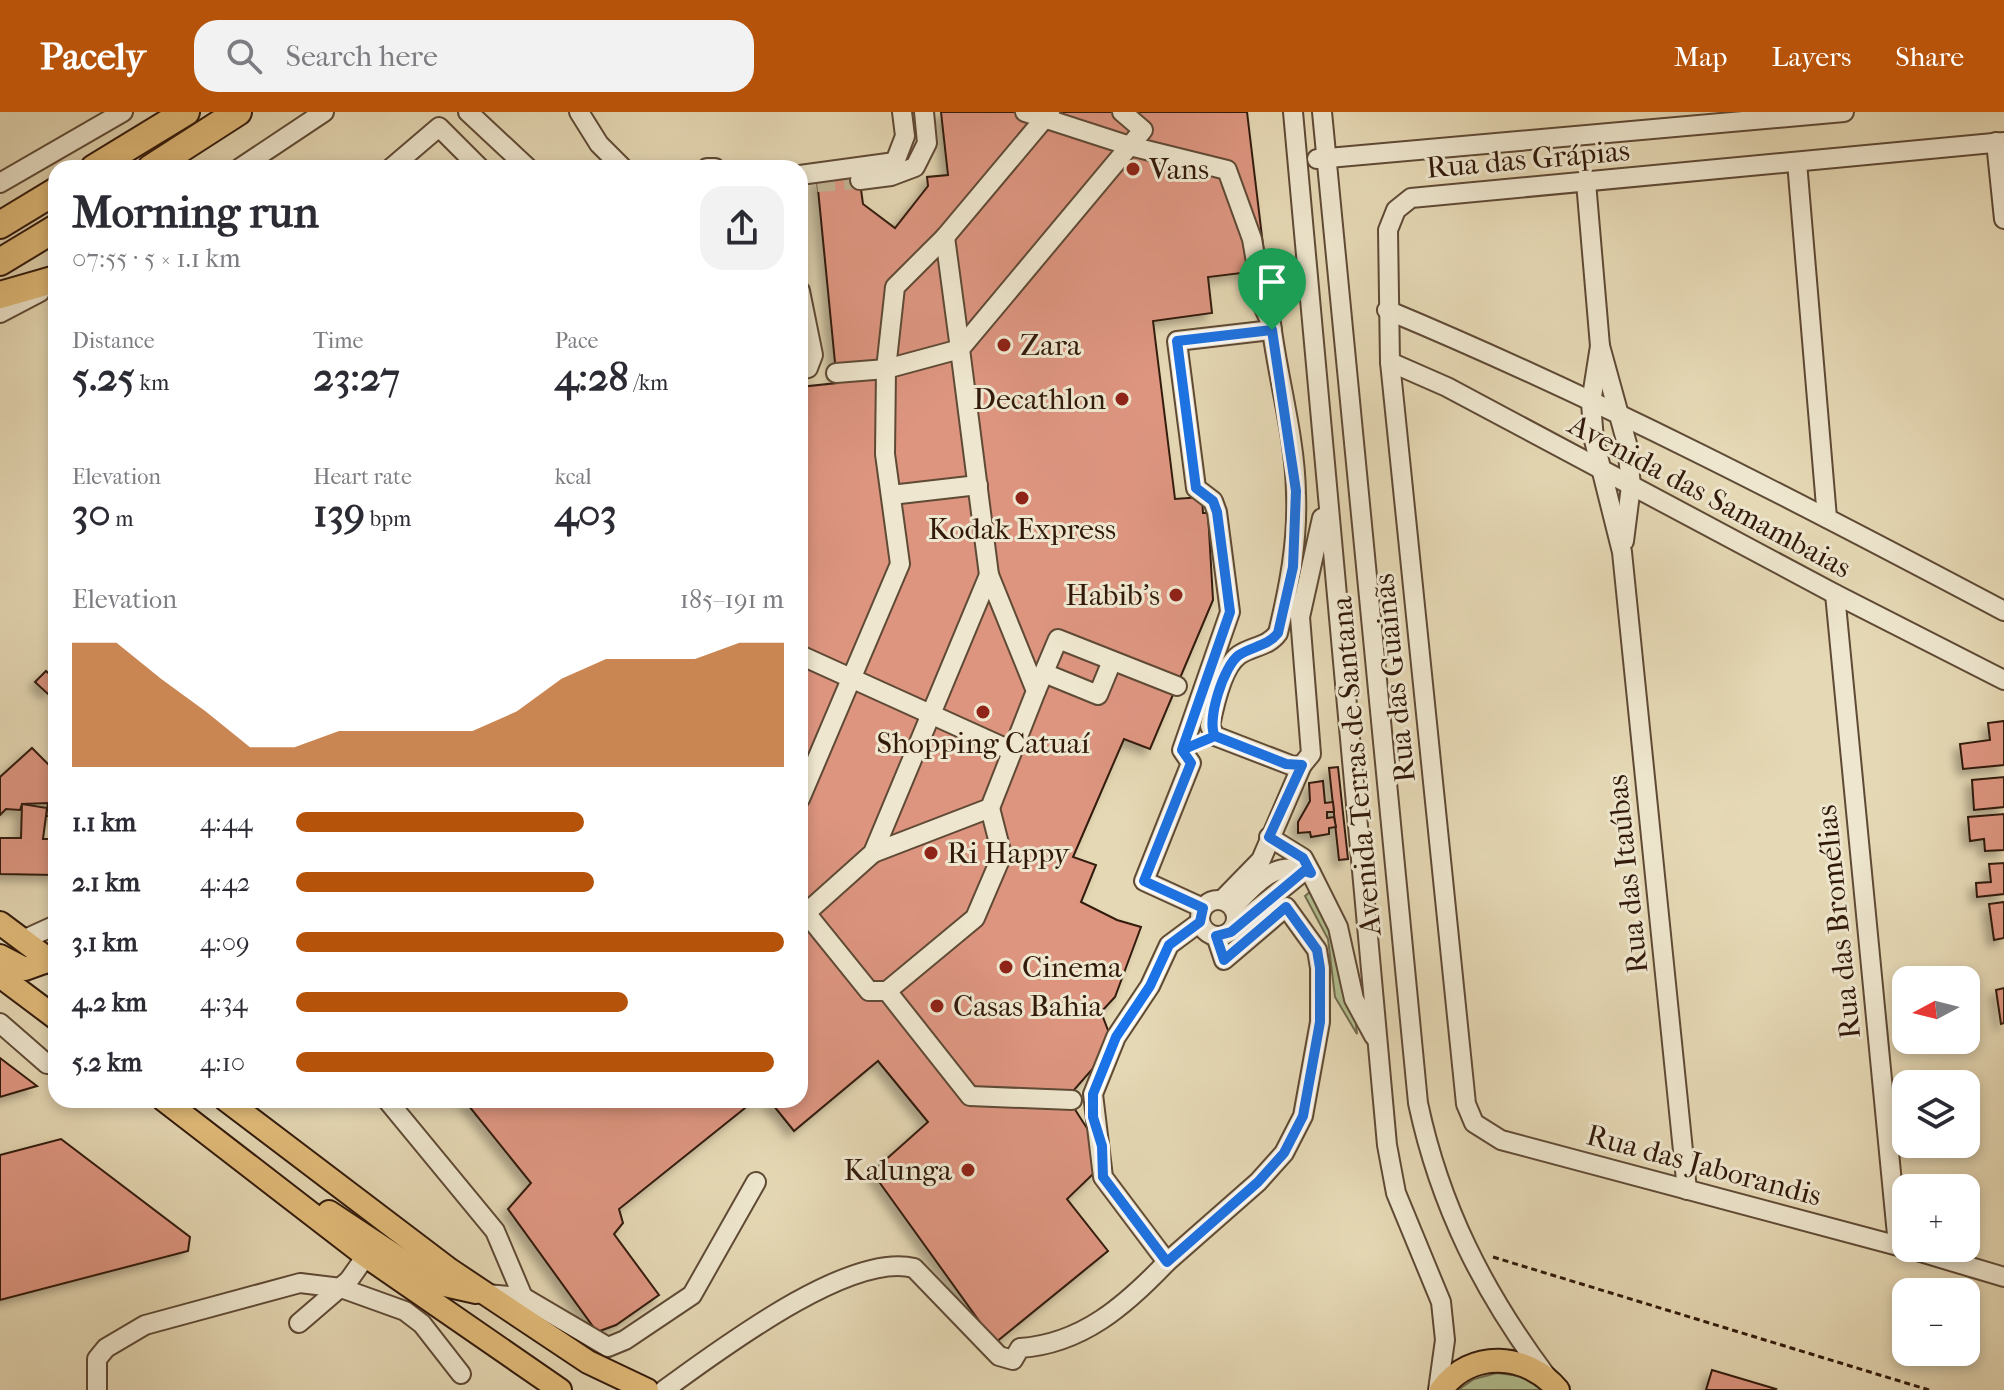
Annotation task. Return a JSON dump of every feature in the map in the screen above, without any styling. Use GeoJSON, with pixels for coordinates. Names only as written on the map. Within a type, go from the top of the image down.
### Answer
{"type":"FeatureCollection","features":[{"type":"Feature","properties":{"kind":"highway"},"geometry":{"type":"LineString","coordinates":[[107,160],[186,112]]}},
{"type":"Feature","properties":{"kind":"highway"},"geometry":{"type":"LineString","coordinates":[[163,160],[238,112]]}},
{"type":"Feature","properties":{"kind":"highway"},"geometry":{"type":"LineString","coordinates":[[0,225],[48,196]]}},
{"type":"Feature","properties":{"kind":"highway"},"geometry":{"type":"LineString","coordinates":[[0,262],[48,233]]}},
{"type":"Feature","properties":{"kind":"highway"},"geometry":{"type":"LineString","coordinates":[[0,295],[48,284]]}},
{"type":"Feature","properties":{"kind":"main road"},"geometry":{"type":"LineString","coordinates":[[0,923],[48,956]]}},
{"type":"Feature","properties":{"kind":"main road"},"geometry":{"type":"LineString","coordinates":[[0,956],[25,969],[48,962]]}},
{"type":"Feature","properties":{"kind":"main road"},"geometry":{"type":"LineString","coordinates":[[0,976],[48,1012]]}},
{"type":"Feature","properties":{"kind":"main road"},"geometry":{"type":"LineString","coordinates":[[175,1108],[366,1256],[560,1390]]}},
{"type":"Feature","properties":{"kind":"main road"},"geometry":{"type":"LineString","coordinates":[[209,1134],[225,1108]]}},
{"type":"Feature","properties":{"kind":"main road"},"geometry":{"type":"LineString","coordinates":[[237,1108],[356,1201],[485,1294],[588,1362],[647,1390]]}},
{"type":"Feature","properties":{"kind":"main road"},"geometry":{"type":"LineString","coordinates":[[291,1197],[331,1212],[436,1283],[485,1294]]}},
{"type":"Feature","properties":{"kind":"main road"},"geometry":{"type":"LineString","coordinates":[[1439,1390],[1466,1368],[1492,1360],[1530,1367],[1555,1386]]}},
{"type":"Feature","properties":{"kind":"street"},"geometry":{"type":"LineString","coordinates":[[0,183],[123,112]]}},
{"type":"Feature","properties":{"kind":"street"},"geometry":{"type":"LineString","coordinates":[[468,112],[519,160]]}},
{"type":"Feature","properties":{"kind":"street"},"geometry":{"type":"LineString","coordinates":[[579,112],[599,144],[615,160]]}},
{"type":"Feature","properties":{"kind":"street"},"geometry":{"type":"LineString","coordinates":[[808,182],[895,162],[905,136],[902,112]]}},
{"type":"Feature","properties":{"kind":"street"},"geometry":{"type":"LineString","coordinates":[[860,180],[891,176],[915,167],[927,143],[924,112]]}},
{"type":"Feature","properties":{"kind":"street"},"geometry":{"type":"LineString","coordinates":[[1025,112],[1047,115],[1130,146],[1227,170],[1252,239],[1264,308],[1272,330],[1296,491],[1293,567],[1278,633],[1273,640],[1236,656],[1229,667],[1211,722],[1215,736]]}},
{"type":"Feature","properties":{"kind":"street"},"geometry":{"type":"LineString","coordinates":[[836,373],[886,369],[960,349],[1143,130],[1122,112]]}},
{"type":"Feature","properties":{"kind":"street","name":"Avenida Terras de Santana"},"geometry":{"type":"LineString","coordinates":[[1293,112],[1326,500],[1390,1171],[1403,1213],[1441,1302],[1445,1340],[1439,1390]]}},
{"type":"Feature","properties":{"kind":"street","name":"Avenida Terras de Santana"},"geometry":{"type":"LineString","coordinates":[[1322,112],[1415,1081],[1439,1184],[1465,1249],[1496,1306],[1555,1386]]}},
{"type":"Feature","properties":{"kind":"street"},"geometry":{"type":"LineString","coordinates":[[1298,160],[1729,117],[1844,112]]}},
{"type":"Feature","properties":{"kind":"street"},"geometry":{"type":"LineString","coordinates":[[252,160],[324,113]]}},
{"type":"Feature","properties":{"kind":"street"},"geometry":{"type":"LineString","coordinates":[[808,780],[900,564],[885,454],[886,369],[895,287],[945,237],[1047,115]]}},
{"type":"Feature","properties":{"kind":"street"},"geometry":{"type":"LineString","coordinates":[[400,160],[439,127],[472,160]]}},
{"type":"Feature","properties":{"kind":"street"},"geometry":{"type":"LineString","coordinates":[[905,136],[918,135],[927,143]]}},
{"type":"Feature","properties":{"kind":"street"},"geometry":{"type":"LineString","coordinates":[[2000,142],[2004,219]]}},
{"type":"Feature","properties":{"kind":"street","name":"Rua das Grápias"},"geometry":{"type":"LineString","coordinates":[[1396,210],[1411,198],[2000,142]]}},
{"type":"Feature","properties":{"kind":"street"},"geometry":{"type":"LineString","coordinates":[[1797,162],[1827,518]]}},
{"type":"Feature","properties":{"kind":"street","name":"Rua das Itaúbas"},"geometry":{"type":"LineString","coordinates":[[1586,182],[1600,346],[1627,444],[1631,486],[1622,552]]}},
{"type":"Feature","properties":{"kind":"street","name":"Rua das Guainãs"},"geometry":{"type":"LineString","coordinates":[[1396,210],[1388,230],[1390,362],[1466,1104],[1474,1123],[1488,1133]]}},
{"type":"Feature","properties":{"kind":"street"},"geometry":{"type":"LineString","coordinates":[[945,237],[989,575],[1036,691]]}},
{"type":"Feature","properties":{"kind":"street"},"geometry":{"type":"LineString","coordinates":[[0,313],[48,286]]}},
{"type":"Feature","properties":{"kind":"street","name":"Avenida das Samambaias"},"geometry":{"type":"LineString","coordinates":[[1387,310],[1619,416],[1827,518],[2004,611]]}},
{"type":"Feature","properties":{"kind":"street"},"geometry":{"type":"LineString","coordinates":[[808,330],[813,355],[808,368]]}},
{"type":"Feature","properties":{"kind":"street"},"geometry":{"type":"LineString","coordinates":[[1272,330],[1177,341],[1196,488],[1213,501],[1217,512],[1230,612],[1144,881],[1202,915],[1206,932],[1216,936],[1226,935],[1308,872]]}},
{"type":"Feature","properties":{"kind":"street","name":"Rua das Itaúbas"},"geometry":{"type":"LineString","coordinates":[[1600,346],[1591,403],[1601,469],[1622,552],[1687,1190]]}},
{"type":"Feature","properties":{"kind":"street","name":"Avenida das Samambaias"},"geometry":{"type":"LineString","coordinates":[[1390,362],[1447,387],[1835,594],[2004,680]]}},
{"type":"Feature","properties":{"kind":"street"},"geometry":{"type":"LineString","coordinates":[[891,495],[978,485]]}},
{"type":"Feature","properties":{"kind":"street"},"geometry":{"type":"LineString","coordinates":[[1228,903],[1257,865],[1302,765],[1311,754],[1300,617],[1326,500]]}},
{"type":"Feature","properties":{"kind":"street"},"geometry":{"type":"LineString","coordinates":[[873,853],[989,575]]}},
{"type":"Feature","properties":{"kind":"street","name":"Rua das Bromélias"},"geometry":{"type":"LineString","coordinates":[[1835,594],[1896,1174]]}},
{"type":"Feature","properties":{"kind":"street"},"geometry":{"type":"LineString","coordinates":[[808,915],[869,991],[887,991],[975,918],[1002,855],[990,808],[1058,639],[1177,686]]}},
{"type":"Feature","properties":{"kind":"street"},"geometry":{"type":"LineString","coordinates":[[808,659],[1012,751]]}},
{"type":"Feature","properties":{"kind":"street"},"geometry":{"type":"LineString","coordinates":[[1044,673],[1098,695],[1112,661]]}},
{"type":"Feature","properties":{"kind":"street"},"geometry":{"type":"LineString","coordinates":[[1215,736],[1286,764],[1302,765]]}},
{"type":"Feature","properties":{"kind":"street"},"geometry":{"type":"LineString","coordinates":[[1186,756],[1215,736]]}},
{"type":"Feature","properties":{"kind":"street"},"geometry":{"type":"LineString","coordinates":[[808,905],[873,853],[990,808]]}},
{"type":"Feature","properties":{"kind":"street"},"geometry":{"type":"LineString","coordinates":[[1269,837],[1303,858],[1338,927],[1354,999],[1377,1040]]}},
{"type":"Feature","properties":{"kind":"street"},"geometry":{"type":"LineString","coordinates":[[1228,903],[1279,868],[1292,867],[1308,872]]}},
{"type":"Feature","properties":{"kind":"street"},"geometry":{"type":"LineString","coordinates":[[1167,1262],[1103,1177],[1102,1146],[1093,1117],[1093,1094],[1116,1037],[1150,986],[1169,945],[1202,915],[1213,900],[1228,903],[1237,917],[1235,927]]}},
{"type":"Feature","properties":{"kind":"street"},"geometry":{"type":"LineString","coordinates":[[664,1390],[790,1307],[868,1268],[897,1265],[914,1268],[999,1356],[1013,1360],[1020,1348],[1069,1337],[1133,1297],[1167,1262],[1258,1182],[1284,1153],[1303,1116],[1320,1022],[1319,959],[1286,907],[1224,960],[1216,936]]}},
{"type":"Feature","properties":{"kind":"street"},"geometry":{"type":"LineString","coordinates":[[23,940],[48,929]]}},
{"type":"Feature","properties":{"kind":"street"},"geometry":{"type":"LineString","coordinates":[[887,991],[970,1096],[1072,1100]]}},
{"type":"Feature","properties":{"kind":"street"},"geometry":{"type":"LineString","coordinates":[[0,1023],[48,1064]]}},
{"type":"Feature","properties":{"kind":"street"},"geometry":{"type":"LineString","coordinates":[[394,1108],[495,1231],[523,1297]]}},
{"type":"Feature","properties":{"kind":"street","name":"Rua das Jaborandis"},"geometry":{"type":"LineString","coordinates":[[1488,1133],[1892,1244]]}},
{"type":"Feature","properties":{"kind":"street"},"geometry":{"type":"LineString","coordinates":[[485,1294],[523,1297],[608,1347],[625,1340],[692,1295],[756,1182]]}},
{"type":"Feature","properties":{"kind":"street"},"geometry":{"type":"LineString","coordinates":[[299,1323],[341,1288],[366,1256]]}},
{"type":"Feature","properties":{"kind":"street","name":"Rua das Jaborandis"},"geometry":{"type":"LineString","coordinates":[[1954,1262],[2004,1277]]}},
{"type":"Feature","properties":{"kind":"street"},"geometry":{"type":"LineString","coordinates":[[97,1390],[97,1359],[106,1348],[145,1325],[291,1284],[341,1288],[405,1311],[422,1324],[461,1374]]}},
{"type":"Feature","properties":{"kind":"path"},"geometry":{"type":"LineString","coordinates":[[1465,1249],[1929,1390]]}},
{"type":"Feature","properties":{"kind":"green space"},"geometry":{"type":"Polygon","coordinates":[[[1311,891],[1341,960],[1357,1034],[1335,997],[1328,939],[1305,896],[1311,891]]]}},
{"type":"Feature","properties":{"kind":"green space"},"geometry":{"type":"Polygon","coordinates":[[[1497,1373],[1520,1376],[1543,1390],[1458,1390],[1474,1379],[1497,1373]]]}},
{"type":"Feature","properties":{"kind":"building","name":"Shopping Catuaí"},"geometry":{"type":"Polygon","coordinates":[[[941,112],[1247,112],[1266,270],[1208,277],[1212,313],[1153,321],[1175,499],[1202,497],[1203,513],[1208,513],[1213,600],[1150,749],[1124,739],[1073,857],[1096,865],[1081,902],[1117,920],[1141,927],[1115,997],[1101,1012],[1111,1038],[1103,1057],[1073,1091],[1074,1108],[1092,1136],[1094,1164],[1093,1174],[1067,1199],[1108,1251],[995,1343],[872,1172],[928,1122],[878,1061],[794,1131],[775,1108],[808,1108],[808,386],[837,383],[817,179],[859,175],[863,204],[895,228],[928,186],[927,177],[948,175],[941,112]]]}},
{"type":"Feature","properties":{"kind":"building"},"geometry":{"type":"Polygon","coordinates":[[[46,671],[48,673],[48,694],[35,682],[46,671]]]}},
{"type":"Feature","properties":{"kind":"building"},"geometry":{"type":"Polygon","coordinates":[[[2004,721],[2004,765],[1963,769],[1960,744],[1990,740],[1988,723],[2004,721]]]}},
{"type":"Feature","properties":{"kind":"building"},"geometry":{"type":"Polygon","coordinates":[[[32,748],[48,764],[48,803],[22,804],[20,810],[6,809],[0,815],[0,777],[32,748]]]}},
{"type":"Feature","properties":{"kind":"building"},"geometry":{"type":"Polygon","coordinates":[[[1338,767],[1348,859],[1339,860],[1329,768],[1338,767]]]}},
{"type":"Feature","properties":{"kind":"building"},"geometry":{"type":"Polygon","coordinates":[[[2004,777],[2004,807],[1974,810],[1972,780],[2004,777]]]}},
{"type":"Feature","properties":{"kind":"building"},"geometry":{"type":"Polygon","coordinates":[[[1323,781],[1325,803],[1333,802],[1334,812],[1327,812],[1327,818],[1334,817],[1336,827],[1329,828],[1329,834],[1311,837],[1310,832],[1298,833],[1298,822],[1310,801],[1309,783],[1323,781]]]}},
{"type":"Feature","properties":{"kind":"building"},"geometry":{"type":"Polygon","coordinates":[[[22,804],[47,808],[43,839],[48,839],[48,875],[0,874],[0,838],[21,838],[22,804]]]}},
{"type":"Feature","properties":{"kind":"building"},"geometry":{"type":"Polygon","coordinates":[[[2004,814],[2004,850],[1985,851],[1984,839],[1970,841],[1968,817],[2004,814]]]}},
{"type":"Feature","properties":{"kind":"building"},"geometry":{"type":"Polygon","coordinates":[[[2004,863],[2004,894],[1977,897],[1976,883],[1991,882],[1989,864],[2004,863]]]}},
{"type":"Feature","properties":{"kind":"building"},"geometry":{"type":"Polygon","coordinates":[[[2004,902],[2004,938],[1994,940],[1989,904],[2004,902]]]}},
{"type":"Feature","properties":{"kind":"building"},"geometry":{"type":"Polygon","coordinates":[[[2004,988],[2004,1023],[2001,1024],[1996,990],[2004,988]]]}},
{"type":"Feature","properties":{"kind":"building"},"geometry":{"type":"Polygon","coordinates":[[[0,1058],[37,1086],[0,1097],[0,1058]]]}},
{"type":"Feature","properties":{"kind":"building"},"geometry":{"type":"Polygon","coordinates":[[[470,1108],[745,1108],[619,1209],[623,1223],[614,1234],[659,1295],[616,1325],[597,1332],[508,1209],[531,1183],[470,1108]]]}},
{"type":"Feature","properties":{"kind":"building"},"geometry":{"type":"Polygon","coordinates":[[[61,1139],[190,1237],[188,1251],[0,1300],[0,1155],[61,1139]]]}},
{"type":"Feature","properties":{"kind":"building"},"geometry":{"type":"Polygon","coordinates":[[[1712,1370],[1776,1389],[1706,1390],[1712,1370]]]}},
{"type":"Feature","properties":{"kind":"tunnel"},"geometry":{"type":"LineString","coordinates":[[817,183],[860,180]]}},
{"type":"Feature","properties":{"kind":"place","name":"Vans"},"geometry":{"type":"Point","coordinates":[1133,169]}},
{"type":"Feature","properties":{"kind":"place","name":"Zara"},"geometry":{"type":"Point","coordinates":[1004,345]}},
{"type":"Feature","properties":{"kind":"place","name":"Decathlon"},"geometry":{"type":"Point","coordinates":[1122,399]}},
{"type":"Feature","properties":{"kind":"place","name":"Kodak Express"},"geometry":{"type":"Point","coordinates":[1022,498]}},
{"type":"Feature","properties":{"kind":"place","name":"Habib's"},"geometry":{"type":"Point","coordinates":[1176,595]}},
{"type":"Feature","properties":{"kind":"place","name":"Shopping Catuaí"},"geometry":{"type":"Point","coordinates":[983,712]}},
{"type":"Feature","properties":{"kind":"place","name":"Ri Happy"},"geometry":{"type":"Point","coordinates":[931,853]}},
{"type":"Feature","properties":{"kind":"place","name":"Cinema"},"geometry":{"type":"Point","coordinates":[1006,967]}},
{"type":"Feature","properties":{"kind":"place","name":"Casas Bahia"},"geometry":{"type":"Point","coordinates":[937,1006]}},
{"type":"Feature","properties":{"kind":"place","name":"Kalunga"},"geometry":{"type":"Point","coordinates":[968,1170]}},
{"type":"Feature","properties":{"kind":"route"},"geometry":{"type":"LineString","coordinates":[[1272,330],[1177,341],[1196,488],[1213,501],[1217,512],[1230,612],[1182,750],[1215,736],[1286,764],[1302,765],[1269,837],[1303,858],[1311,873],[1304,871],[1231,932],[1216,936],[1224,960],[1286,907],[1317,950],[1320,1022],[1303,1116],[1284,1153],[1258,1182],[1167,1262],[1106,1184],[1102,1146],[1093,1117],[1093,1094],[1095,1084],[1107,1067],[1116,1037],[1150,986],[1169,945],[1200,922],[1203,908],[1144,881],[1191,763],[1182,750],[1215,736],[1210,726],[1215,706],[1236,656],[1273,640],[1278,633],[1293,567],[1296,491],[1272,330]]}}]}
